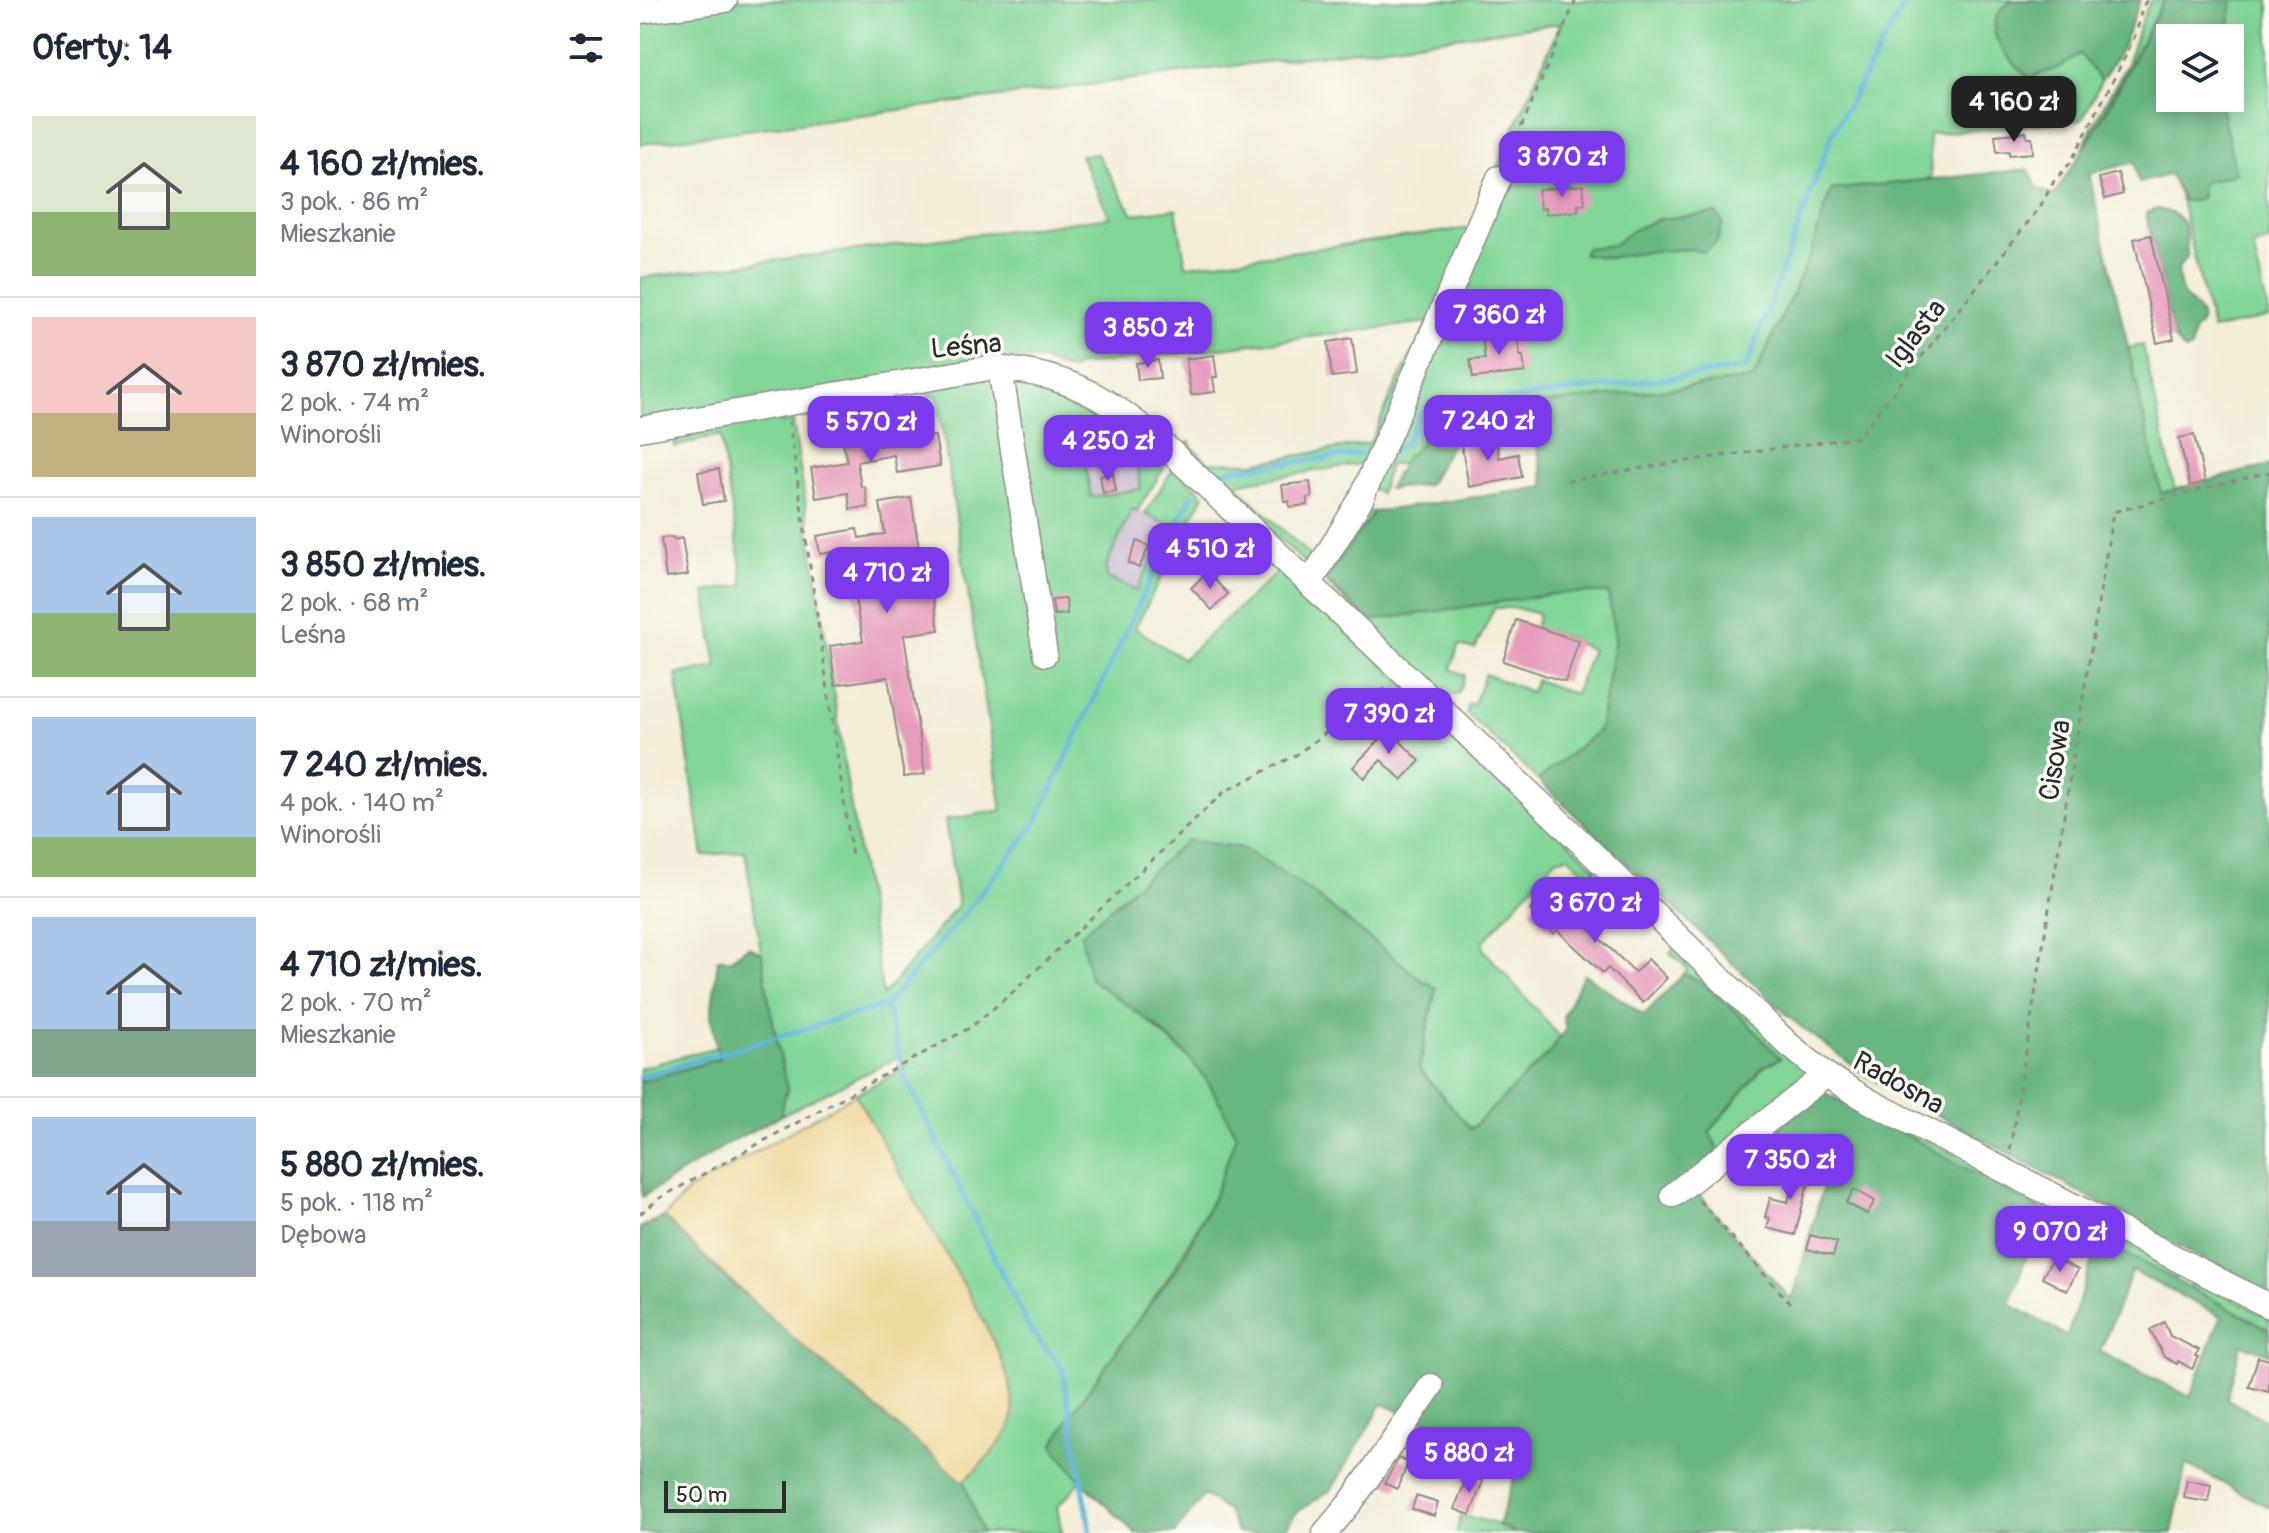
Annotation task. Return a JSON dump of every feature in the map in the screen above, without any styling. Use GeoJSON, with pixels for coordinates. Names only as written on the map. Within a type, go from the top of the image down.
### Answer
{"type":"FeatureCollection","features":[{"type":"Feature","properties":{"kind":"street"},"geometry":{"type":"LineString","coordinates":[[640,11],[725,0]]}},
{"type":"Feature","properties":{"kind":"street"},"geometry":{"type":"LineString","coordinates":[[1310,583],[1361,499],[1499,178]]}},
{"type":"Feature","properties":{"kind":"street"},"geometry":{"type":"LineString","coordinates":[[1000,368],[1045,654]]}},
{"type":"Feature","properties":{"kind":"street","name":"Leśna"},"geometry":{"type":"LineString","coordinates":[[640,429],[968,370],[1000,368],[1064,380],[1117,408],[1169,450],[1562,824]]}},
{"type":"Feature","properties":{"kind":"street","name":"Radosna"},"geometry":{"type":"LineString","coordinates":[[1562,824],[1777,1033],[1826,1075],[2006,1173],[2269,1306]]}},
{"type":"Feature","properties":{"kind":"street"},"geometry":{"type":"LineString","coordinates":[[1680,1190],[1826,1075]]}},
{"type":"Feature","properties":{"kind":"street"},"geometry":{"type":"LineString","coordinates":[[1325,1533],[1351,1502],[1431,1386]]}},
{"type":"Feature","properties":{"kind":"path"},"geometry":{"type":"LineString","coordinates":[[1499,178],[1576,0]]}},
{"type":"Feature","properties":{"kind":"path","name":"Iglasta"},"geometry":{"type":"LineString","coordinates":[[1567,481],[1858,437],[2040,207],[2054,181],[2071,162],[2125,57],[2147,0]]}},
{"type":"Feature","properties":{"kind":"path"},"geometry":{"type":"LineString","coordinates":[[787,404],[852,857]]}},
{"type":"Feature","properties":{"kind":"path","name":"Cisowa"},"geometry":{"type":"LineString","coordinates":[[2006,1173],[2113,512],[2269,472]]}},
{"type":"Feature","properties":{"kind":"path"},"geometry":{"type":"LineString","coordinates":[[640,1214],[660,1198],[971,1027],[1013,992],[1224,792],[1296,755],[1383,690],[1408,679]]}},
{"type":"Feature","properties":{"kind":"path"},"geometry":{"type":"LineString","coordinates":[[1680,1190],[1794,1308]]}},
{"type":"Feature","properties":{"kind":"shaded area"},"geometry":{"type":"Polygon","coordinates":[[[1106,428],[1134,447],[1142,490],[1091,498],[1080,432],[1106,428]]]}},
{"type":"Feature","properties":{"kind":"shaded area"},"geometry":{"type":"Polygon","coordinates":[[[1132,508],[1168,524],[1137,591],[1107,578],[1106,566],[1132,508]]]}},
{"type":"Feature","properties":{"kind":"green space"},"geometry":{"type":"Polygon","coordinates":[[[640,0],[2040,0],[2101,81],[2082,120],[1929,134],[1931,179],[1831,190],[1809,258],[1753,379],[1427,417],[1413,462],[1389,465],[1380,493],[1372,489],[1372,462],[1235,484],[1309,555],[1322,555],[1307,565],[1180,447],[1190,442],[1208,462],[1254,463],[1370,443],[1429,322],[1077,366],[1071,371],[1041,360],[1011,358],[640,421],[640,278],[1110,217],[1080,155],[1097,154],[1133,214],[1176,209],[1186,266],[1470,228],[1561,23],[640,144],[640,0]]]}},
{"type":"Feature","properties":{"kind":"green space"},"geometry":{"type":"Polygon","coordinates":[[[2013,0],[2140,0],[2121,50],[2101,81],[2080,54],[2060,67],[2029,78],[2003,50],[1994,30],[2001,10],[2013,0]]]}},
{"type":"Feature","properties":{"kind":"green space"},"geometry":{"type":"Polygon","coordinates":[[[2151,0],[2164,0],[2083,150],[2097,117],[2126,65],[2151,0]]]}},
{"type":"Feature","properties":{"kind":"green space"},"geometry":{"type":"Polygon","coordinates":[[[2164,0],[2232,0],[2230,24],[2156,24],[2156,112],[2222,112],[2236,174],[2205,182],[2201,187],[2202,197],[2184,201],[2168,175],[2139,183],[2134,162],[2089,174],[2161,493],[2269,465],[2269,1295],[1868,1077],[1795,1022],[1538,780],[1599,730],[1615,638],[1608,593],[1561,593],[1370,621],[1325,579],[1374,512],[1545,487],[1534,430],[1508,421],[1489,420],[1465,430],[1456,439],[1428,485],[1388,489],[1406,457],[1421,445],[1427,417],[1753,379],[1809,258],[1831,190],[2029,169],[2037,188],[2053,196],[2103,116],[2164,0]]]}},
{"type":"Feature","properties":{"kind":"green space"},"geometry":{"type":"Polygon","coordinates":[[[2232,0],[2269,0],[2269,242],[2253,246],[2269,317],[2212,330],[2180,196],[2184,201],[2205,182],[2236,173],[2221,112],[2244,112],[2244,24],[2230,24],[2232,0]]]}},
{"type":"Feature","properties":{"kind":"green space"},"geometry":{"type":"Polygon","coordinates":[[[2157,209],[2175,215],[2186,231],[2187,257],[2178,268],[2180,285],[2183,294],[2199,311],[2201,320],[2194,330],[2191,349],[2185,351],[2174,339],[2146,213],[2157,209]]]}},
{"type":"Feature","properties":{"kind":"green space"},"geometry":{"type":"Polygon","coordinates":[[[1716,213],[1723,223],[1717,242],[1705,252],[1688,249],[1610,258],[1583,254],[1586,248],[1613,245],[1633,230],[1659,219],[1716,213]]]}},
{"type":"Feature","properties":{"kind":"green space"},"geometry":{"type":"Polygon","coordinates":[[[2143,345],[2175,490],[2161,494],[2128,348],[2143,345]]]}},
{"type":"Feature","properties":{"kind":"green space"},"geometry":{"type":"Polygon","coordinates":[[[975,378],[1051,384],[1129,426],[1123,441],[1106,428],[1080,432],[1091,497],[1141,489],[1134,447],[1141,437],[1166,458],[1164,468],[1137,511],[1132,509],[1106,566],[1107,578],[1137,590],[1168,525],[1145,514],[1171,472],[1176,468],[1204,495],[1135,628],[1183,659],[1282,568],[1597,869],[1589,876],[1568,856],[1556,859],[1483,942],[1484,950],[1560,1037],[1551,1051],[1471,1129],[1419,1069],[1436,988],[1307,889],[1090,979],[1139,1013],[1207,1074],[1236,1135],[1215,1194],[1174,1269],[1072,1413],[1054,1446],[1081,1481],[1057,1507],[1062,1533],[982,1533],[964,1482],[1007,1432],[1013,1414],[1012,1395],[997,1348],[972,1299],[855,1094],[906,1068],[900,1056],[780,1116],[787,1089],[770,1008],[745,851],[703,856],[676,674],[717,667],[705,592],[744,585],[720,435],[675,447],[673,434],[780,415],[781,423],[793,421],[848,789],[883,996],[958,905],[945,820],[1002,810],[937,395],[928,396],[928,387],[975,378]]]}},
{"type":"Feature","properties":{"kind":"green space"},"geometry":{"type":"Polygon","coordinates":[[[1365,510],[1374,512],[1358,535],[1561,593],[1608,593],[1615,638],[1599,730],[1538,780],[1466,713],[1469,704],[1473,705],[1485,674],[1531,692],[1536,680],[1575,694],[1592,649],[1578,644],[1578,641],[1535,627],[1539,614],[1516,608],[1494,608],[1475,649],[1459,645],[1451,669],[1465,675],[1459,693],[1447,698],[1327,584],[1325,579],[1365,510]]]}},
{"type":"Feature","properties":{"kind":"green space"},"geometry":{"type":"Polygon","coordinates":[[[1187,840],[1242,848],[1307,889],[1436,988],[1419,1069],[1471,1129],[1551,1051],[1566,1028],[1563,1016],[1584,974],[1644,1015],[1684,974],[1721,999],[1780,1058],[1762,1068],[1709,1132],[1719,1151],[1694,1189],[1792,1301],[1829,1165],[1794,1139],[1772,1134],[1823,1092],[2042,1211],[2010,1304],[2067,1336],[2099,1240],[2269,1329],[2269,1354],[2241,1344],[2227,1399],[2269,1422],[2269,1507],[2186,1464],[2172,1533],[1516,1533],[1498,1525],[1514,1478],[1470,1438],[1382,1404],[1332,1489],[1297,1512],[1282,1533],[1237,1533],[1228,1512],[1204,1495],[1175,1533],[1135,1533],[1081,1481],[1053,1446],[1072,1413],[1182,1260],[1215,1194],[1236,1135],[1207,1081],[1182,1051],[1153,1025],[1090,979],[1081,934],[1187,840]],[[2132,1271],[2100,1352],[2190,1397],[2221,1316],[2132,1271]]]}},
{"type":"Feature","properties":{"kind":"green space"},"geometry":{"type":"Polygon","coordinates":[[[749,946],[762,954],[787,1089],[780,1116],[734,1140],[642,1197],[640,1082],[719,1059],[711,1016],[718,959],[731,959],[749,946]]]}},
{"type":"Feature","properties":{"kind":"green space"},"geometry":{"type":"Polygon","coordinates":[[[1675,947],[1818,1075],[1719,1151],[1709,1133],[1762,1068],[1779,1058],[1721,999],[1684,974],[1688,969],[1670,953],[1675,947]]]}},
{"type":"Feature","properties":{"kind":"green space"},"geometry":{"type":"Polygon","coordinates":[[[717,1047],[720,1059],[640,1082],[640,1068],[717,1047]]]}},
{"type":"Feature","properties":{"kind":"green space"},"geometry":{"type":"Polygon","coordinates":[[[1909,1131],[2072,1216],[2069,1225],[1902,1133],[1909,1131]]]}},
{"type":"Feature","properties":{"kind":"green space"},"geometry":{"type":"Polygon","coordinates":[[[664,1217],[721,1274],[862,1398],[964,1482],[982,1533],[640,1533],[640,1228],[664,1217]]]}},
{"type":"Feature","properties":{"kind":"green space"},"geometry":{"type":"Polygon","coordinates":[[[2087,1222],[2179,1271],[2175,1280],[2083,1232],[2087,1222]]]}},
{"type":"Feature","properties":{"kind":"green space"},"geometry":{"type":"Polygon","coordinates":[[[2193,1277],[2269,1318],[2269,1329],[2189,1287],[2193,1277]]]}},
{"type":"Feature","properties":{"kind":"green space"},"geometry":{"type":"Polygon","coordinates":[[[1461,1516],[1491,1522],[1516,1533],[1456,1533],[1461,1516]]]}},
{"type":"Feature","properties":{"kind":"sand"},"geometry":{"type":"Polygon","coordinates":[[[855,1094],[972,1299],[1006,1372],[1012,1395],[1011,1423],[994,1450],[964,1482],[811,1353],[664,1217],[688,1191],[855,1094]]]}},
{"type":"Feature","properties":{"kind":"building"},"geometry":{"type":"Polygon","coordinates":[[[2026,132],[2027,138],[2032,138],[2033,153],[2009,155],[2009,151],[1997,152],[1995,135],[2026,132]]]}},
{"type":"Feature","properties":{"kind":"building"},"geometry":{"type":"Polygon","coordinates":[[[2118,173],[2123,194],[2105,199],[2099,178],[2118,173]]]}},
{"type":"Feature","properties":{"kind":"building"},"geometry":{"type":"Polygon","coordinates":[[[1583,185],[1585,204],[1578,204],[1578,211],[1546,214],[1545,208],[1540,209],[1538,190],[1583,185]]]}},
{"type":"Feature","properties":{"kind":"building"},"geometry":{"type":"Polygon","coordinates":[[[2151,235],[2174,339],[2157,343],[2134,239],[2151,235]]]}},
{"type":"Feature","properties":{"kind":"building"},"geometry":{"type":"Polygon","coordinates":[[[1517,332],[1525,372],[1473,378],[1470,360],[1485,359],[1482,336],[1517,332]]]}},
{"type":"Feature","properties":{"kind":"building"},"geometry":{"type":"Polygon","coordinates":[[[1352,338],[1357,374],[1332,377],[1328,342],[1352,338]]]}},
{"type":"Feature","properties":{"kind":"building"},"geometry":{"type":"Polygon","coordinates":[[[1214,355],[1217,377],[1213,377],[1215,392],[1191,395],[1186,359],[1214,355]]]}},
{"type":"Feature","properties":{"kind":"building"},"geometry":{"type":"Polygon","coordinates":[[[1158,360],[1160,378],[1138,380],[1136,363],[1158,360]]]}},
{"type":"Feature","properties":{"kind":"building"},"geometry":{"type":"Polygon","coordinates":[[[875,430],[878,446],[935,436],[940,466],[897,473],[894,455],[857,462],[868,507],[850,509],[848,493],[816,498],[811,468],[847,462],[842,436],[875,430]]]}},
{"type":"Feature","properties":{"kind":"building"},"geometry":{"type":"Polygon","coordinates":[[[2194,435],[2205,482],[2190,486],[2179,438],[2194,435]]]}},
{"type":"Feature","properties":{"kind":"building"},"geometry":{"type":"Polygon","coordinates":[[[1496,437],[1499,458],[1518,454],[1522,477],[1469,487],[1461,443],[1496,437]]]}},
{"type":"Feature","properties":{"kind":"building"},"geometry":{"type":"Polygon","coordinates":[[[719,469],[724,501],[703,504],[698,472],[719,469]]]}},
{"type":"Feature","properties":{"kind":"building"},"geometry":{"type":"Polygon","coordinates":[[[1113,473],[1116,491],[1103,493],[1100,476],[1113,473]]]}},
{"type":"Feature","properties":{"kind":"building"},"geometry":{"type":"Polygon","coordinates":[[[1310,482],[1312,497],[1307,498],[1308,505],[1290,507],[1289,501],[1284,501],[1282,485],[1310,482]]]}},
{"type":"Feature","properties":{"kind":"building"},"geometry":{"type":"Polygon","coordinates":[[[911,498],[920,555],[926,554],[939,630],[904,635],[925,774],[904,777],[888,677],[835,685],[830,646],[863,641],[846,550],[820,554],[817,536],[857,529],[859,538],[885,534],[880,503],[911,498]]]}},
{"type":"Feature","properties":{"kind":"building"},"geometry":{"type":"Polygon","coordinates":[[[673,537],[674,540],[682,538],[688,575],[666,578],[661,538],[673,537]]]}},
{"type":"Feature","properties":{"kind":"building"},"geometry":{"type":"Polygon","coordinates":[[[1137,541],[1149,546],[1139,568],[1128,563],[1137,541]]]}},
{"type":"Feature","properties":{"kind":"building"},"geometry":{"type":"Polygon","coordinates":[[[1207,572],[1228,594],[1212,610],[1191,588],[1207,572]]]}},
{"type":"Feature","properties":{"kind":"building"},"geometry":{"type":"Polygon","coordinates":[[[1066,599],[1067,614],[1054,615],[1052,600],[1066,599]]]}},
{"type":"Feature","properties":{"kind":"building"},"geometry":{"type":"Polygon","coordinates":[[[1516,620],[1579,641],[1565,682],[1503,661],[1516,620]]]}},
{"type":"Feature","properties":{"kind":"building"},"geometry":{"type":"Polygon","coordinates":[[[1393,726],[1404,737],[1400,741],[1420,761],[1402,780],[1381,760],[1364,778],[1353,767],[1393,726]]]}},
{"type":"Feature","properties":{"kind":"building"},"geometry":{"type":"Polygon","coordinates":[[[1550,890],[1561,901],[1568,893],[1585,910],[1577,917],[1635,972],[1648,959],[1667,978],[1643,1003],[1608,968],[1603,973],[1557,930],[1554,934],[1530,910],[1550,890]]]}},
{"type":"Feature","properties":{"kind":"building"},"geometry":{"type":"Polygon","coordinates":[[[1798,1159],[1813,1163],[1795,1235],[1767,1228],[1770,1218],[1765,1217],[1770,1198],[1788,1202],[1798,1159]]]}},
{"type":"Feature","properties":{"kind":"building"},"geometry":{"type":"Polygon","coordinates":[[[1854,1189],[1875,1201],[1867,1214],[1846,1203],[1854,1189]]]}},
{"type":"Feature","properties":{"kind":"building"},"geometry":{"type":"Polygon","coordinates":[[[1810,1235],[1837,1242],[1833,1256],[1807,1249],[1810,1235]]]}},
{"type":"Feature","properties":{"kind":"building"},"geometry":{"type":"Polygon","coordinates":[[[2053,1257],[2078,1270],[2067,1291],[2042,1278],[2053,1257]]]}},
{"type":"Feature","properties":{"kind":"building"},"geometry":{"type":"Polygon","coordinates":[[[2164,1322],[2170,1336],[2199,1350],[2196,1356],[2199,1357],[2192,1369],[2164,1357],[2150,1330],[2164,1322]]]}},
{"type":"Feature","properties":{"kind":"building"},"geometry":{"type":"Polygon","coordinates":[[[2258,1357],[2269,1360],[2269,1392],[2249,1387],[2258,1357]]]}},
{"type":"Feature","properties":{"kind":"building"},"geometry":{"type":"Polygon","coordinates":[[[1399,1458],[1408,1463],[1397,1489],[1384,1483],[1399,1458]]]}},
{"type":"Feature","properties":{"kind":"building"},"geometry":{"type":"Polygon","coordinates":[[[1468,1475],[1483,1481],[1470,1515],[1454,1509],[1468,1475]]]}},
{"type":"Feature","properties":{"kind":"building"},"geometry":{"type":"Polygon","coordinates":[[[2187,1480],[2211,1485],[2208,1502],[2184,1498],[2187,1480]]]}},
{"type":"Feature","properties":{"kind":"building"},"geometry":{"type":"Polygon","coordinates":[[[1416,1496],[1438,1503],[1434,1516],[1412,1509],[1416,1496]]]}},
{"type":"Feature","properties":{"kind":"waterway"},"geometry":{"type":"LineString","coordinates":[[1393,449],[1405,444],[1420,415],[1427,410],[1746,368],[1832,134],[1907,0]]}},
{"type":"Feature","properties":{"kind":"waterway"},"geometry":{"type":"LineString","coordinates":[[1212,476],[1235,469],[1371,453]]}},
{"type":"Feature","properties":{"kind":"waterway"},"geometry":{"type":"LineString","coordinates":[[1091,1533],[1062,1367],[1030,1330],[904,1075],[886,1005],[961,918],[1035,824],[1192,496]]}},
{"type":"Feature","properties":{"kind":"waterway"},"geometry":{"type":"LineString","coordinates":[[640,1077],[886,1005]]}}]}
